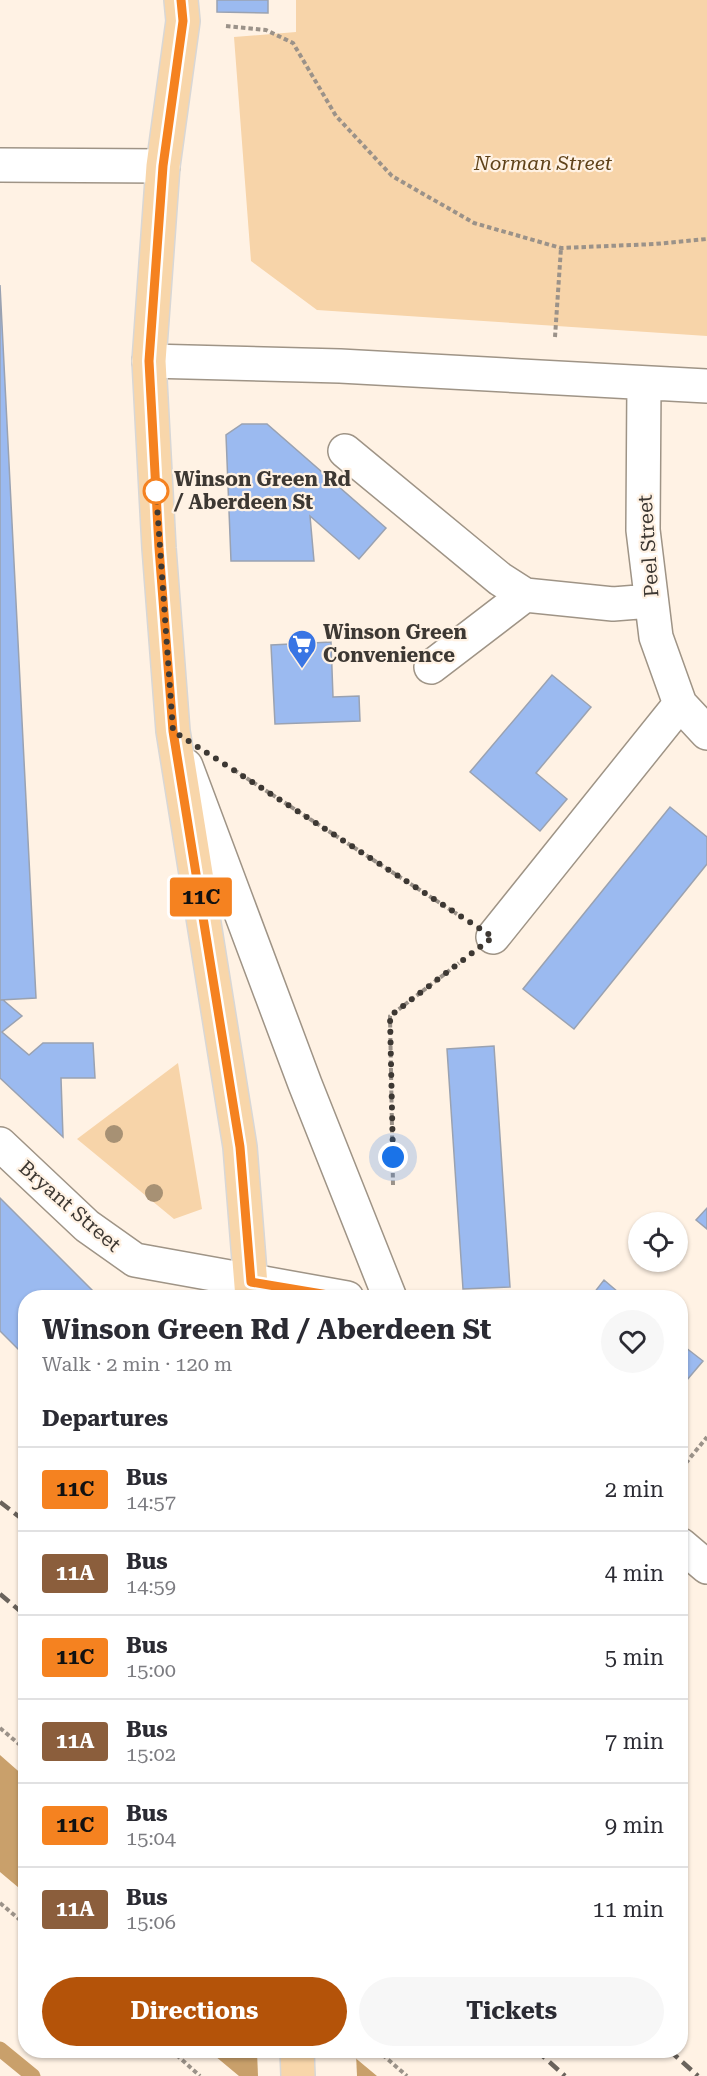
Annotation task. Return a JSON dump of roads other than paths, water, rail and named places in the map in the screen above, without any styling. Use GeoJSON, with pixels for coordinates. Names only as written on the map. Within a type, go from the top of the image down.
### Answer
{"type":"FeatureCollection","features":[{"type":"Feature","properties":{"kind":"main road"},"geometry":{"type":"LineString","coordinates":[[182,10],[163,166],[149,361],[159,548],[173,731],[240,1147],[251,1290]]}},
{"type":"Feature","properties":{"kind":"main road"},"geometry":{"type":"LineString","coordinates":[[297,2058],[298,2076]]}},
{"type":"Feature","properties":{"kind":"street"},"geometry":{"type":"LineString","coordinates":[[0,165],[163,166]]}},
{"type":"Feature","properties":{"kind":"street"},"geometry":{"type":"LineString","coordinates":[[149,361],[340,366],[707,386]]}},
{"type":"Feature","properties":{"kind":"street","name":"Peel Street"},"geometry":{"type":"LineString","coordinates":[[644,383],[643,530],[656,637],[680,704],[707,733]]}},
{"type":"Feature","properties":{"kind":"street"},"geometry":{"type":"LineString","coordinates":[[345,451],[500,579],[525,595],[613,604],[651,601]]}},
{"type":"Feature","properties":{"kind":"street"},"geometry":{"type":"LineString","coordinates":[[432,667],[525,595]]}},
{"type":"Feature","properties":{"kind":"street"},"geometry":{"type":"LineString","coordinates":[[493,937],[680,704]]}},
{"type":"Feature","properties":{"kind":"street"},"geometry":{"type":"LineString","coordinates":[[173,731],[305,1084],[387,1290]]}},
{"type":"Feature","properties":{"kind":"street","name":"Bryant Street"},"geometry":{"type":"LineString","coordinates":[[0,1144],[87,1226],[135,1260],[251,1290]]}},
{"type":"Feature","properties":{"kind":"street"},"geometry":{"type":"LineString","coordinates":[[688,1551],[707,1567]]}},
{"type":"Feature","properties":{"kind":"waterway"},"geometry":{"type":"LineString","coordinates":[[0,2049],[33,2076]]}},
{"type":"Feature","properties":{"kind":"railway"},"geometry":{"type":"LineString","coordinates":[[0,1502],[18,1516]]}},
{"type":"Feature","properties":{"kind":"railway"},"geometry":{"type":"LineString","coordinates":[[0,1594],[18,1609]]}},
{"type":"Feature","properties":{"kind":"railway"},"geometry":{"type":"LineString","coordinates":[[545,2058],[565,2076]]}},
{"type":"Feature","properties":{"kind":"railway"},"geometry":{"type":"LineString","coordinates":[[678,2058],[698,2076]]}},
{"type":"Feature","properties":{"kind":"place","name":"Winson Green Rd / Aberdeen St"},"geometry":{"type":"Point","coordinates":[156,491]}},
{"type":"Feature","properties":{"kind":"place","name":"Winson Green Convenience"},"geometry":{"type":"Point","coordinates":[302,670]}},
{"type":"Feature","properties":{"kind":"park label","name":"Norman Street"},"geometry":{"type":"Point","coordinates":[543,163]}}]}
